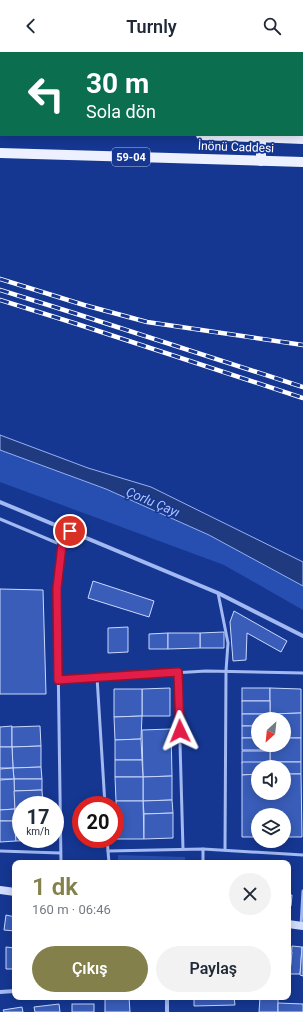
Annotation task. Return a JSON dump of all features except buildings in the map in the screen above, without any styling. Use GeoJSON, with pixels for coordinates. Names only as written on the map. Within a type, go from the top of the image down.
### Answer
{"type":"FeatureCollection","features":[{"type":"Feature","properties":{"kind":"main road","name":"İnönü Caddesi"},"geometry":{"type":"LineString","coordinates":[[261,136],[303,139]]}},
{"type":"Feature","properties":{"kind":"main road"},"geometry":{"type":"LineString","coordinates":[[261,136],[261,161]]}},
{"type":"Feature","properties":{"kind":"main road","name":"İnönü Caddesi"},"geometry":{"type":"LineString","coordinates":[[0,153],[303,162]]}},
{"type":"Feature","properties":{"kind":"main road"},"geometry":{"type":"LineString","coordinates":[[0,890],[12,892]]}},
{"type":"Feature","properties":{"kind":"main road"},"geometry":{"type":"LineString","coordinates":[[291,924],[302,926]]}},
{"type":"Feature","properties":{"kind":"street"},"geometry":{"type":"LineString","coordinates":[[0,502],[218,593],[303,636]]}},
{"type":"Feature","properties":{"kind":"street"},"geometry":{"type":"LineString","coordinates":[[0,992],[12,991]]}},
{"type":"Feature","properties":{"kind":"street"},"geometry":{"type":"LineString","coordinates":[[167,1000],[167,1012]]}},
{"type":"Feature","properties":{"kind":"lane"},"geometry":{"type":"LineString","coordinates":[[0,519],[62,545]]}},
{"type":"Feature","properties":{"kind":"lane"},"geometry":{"type":"LineString","coordinates":[[61,860],[57,588],[62,545],[70,531]]}},
{"type":"Feature","properties":{"kind":"lane"},"geometry":{"type":"LineString","coordinates":[[218,593],[228,644],[226,671],[225,850]]}},
{"type":"Feature","properties":{"kind":"lane"},"geometry":{"type":"LineString","coordinates":[[58,680],[206,671],[303,673]]}},
{"type":"Feature","properties":{"kind":"lane"},"geometry":{"type":"LineString","coordinates":[[178,672],[183,849]]}},
{"type":"Feature","properties":{"kind":"lane"},"geometry":{"type":"LineString","coordinates":[[97,677],[104,796]]}},
{"type":"Feature","properties":{"kind":"lane"},"geometry":{"type":"LineString","coordinates":[[203,849],[203,860]]}},
{"type":"Feature","properties":{"kind":"lane"},"geometry":{"type":"LineString","coordinates":[[109,860],[108,851],[203,849],[303,854]]}},
{"type":"Feature","properties":{"kind":"lane"},"geometry":{"type":"LineString","coordinates":[[0,852],[60,853]]}},
{"type":"Feature","properties":{"kind":"lane"},"geometry":{"type":"LineString","coordinates":[[302,926],[303,891]]}},
{"type":"Feature","properties":{"kind":"shaded area"},"geometry":{"type":"Polygon","coordinates":[[[0,450],[106,489],[209,535],[303,586],[303,610],[224,565],[0,482],[0,450]]]}},
{"type":"Feature","properties":{"kind":"shaded area"},"geometry":{"type":"Polygon","coordinates":[[[118,855],[185,857],[185,860],[118,860],[118,855]]]}},
{"type":"Feature","properties":{"kind":"water","name":"Çorlu Çayı"},"geometry":{"type":"Polygon","coordinates":[[[0,435],[88,468],[151,487],[303,562],[303,586],[209,535],[106,489],[0,450],[0,435]]]}},
{"type":"Feature","properties":{"kind":"railway"},"geometry":{"type":"LineString","coordinates":[[0,279],[84,305],[147,322],[303,345]]}},
{"type":"Feature","properties":{"kind":"railway"},"geometry":{"type":"LineString","coordinates":[[0,290],[303,387]]}},
{"type":"Feature","properties":{"kind":"railway"},"geometry":{"type":"LineString","coordinates":[[0,300],[303,398]]}},
{"type":"Feature","properties":{"kind":"route"},"geometry":{"type":"LineString","coordinates":[[70,531],[62,545],[57,588],[58,680],[178,672],[180,731]]}}]}
